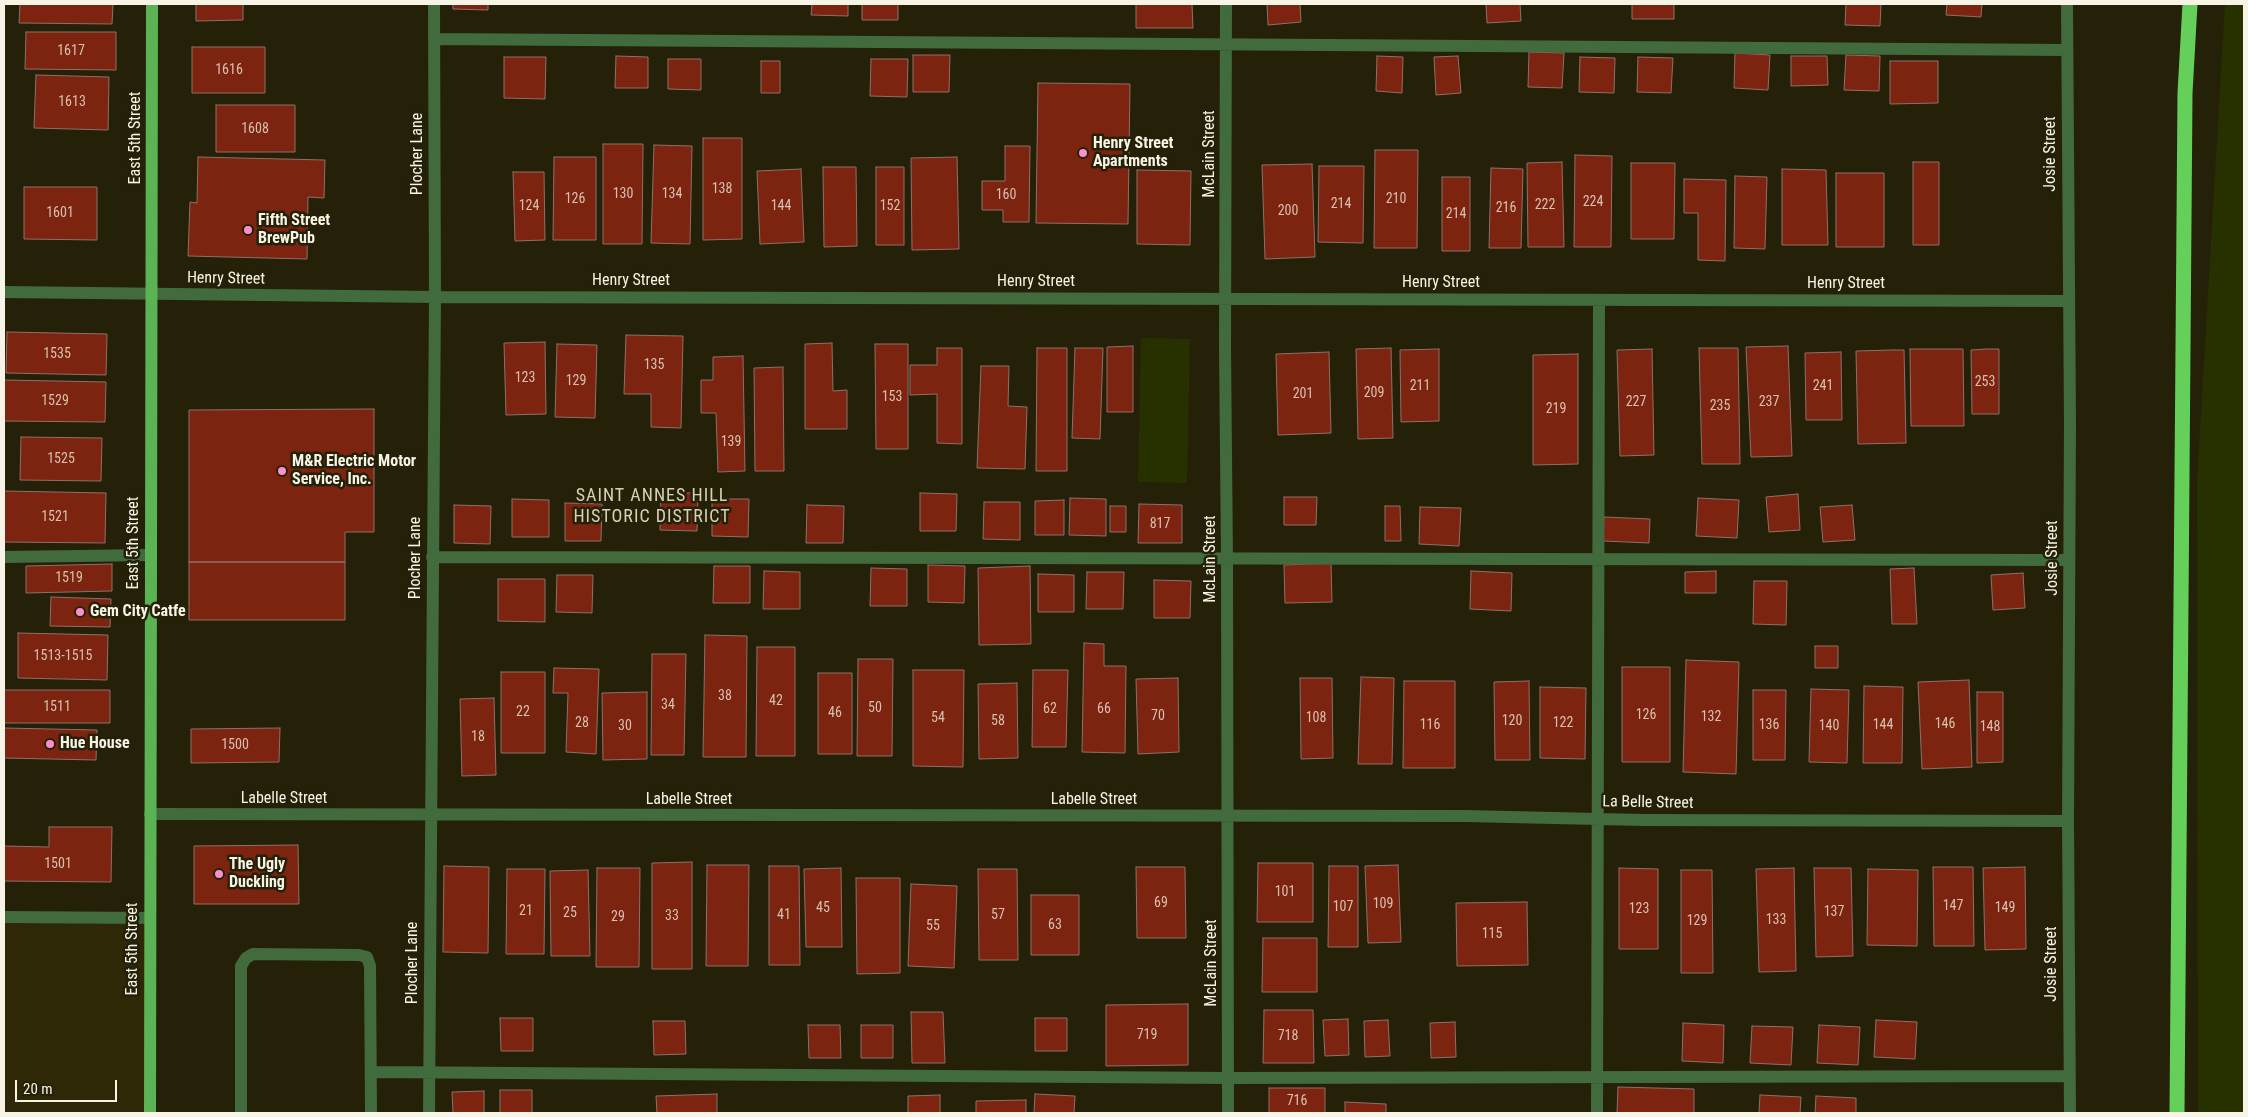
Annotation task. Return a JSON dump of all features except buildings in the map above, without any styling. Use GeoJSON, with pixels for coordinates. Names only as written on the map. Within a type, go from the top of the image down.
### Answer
{"type":"FeatureCollection","features":[{"type":"Feature","properties":{"kind":"highway"},"geometry":{"type":"LineString","coordinates":[[2178,1113],[2184,113],[2190,4]]}},
{"type":"Feature","properties":{"kind":"main road","name":"East 5th Street"},"geometry":{"type":"LineString","coordinates":[[150,1113],[152,4]]}},
{"type":"Feature","properties":{"kind":"street","name":"Plocher Lane"},"geometry":{"type":"LineString","coordinates":[[429,1113],[434,4]]}},
{"type":"Feature","properties":{"kind":"street","name":"McLain Street"},"geometry":{"type":"LineString","coordinates":[[1226,4],[1225,347],[1228,1113]]}},
{"type":"Feature","properties":{"kind":"street","name":"Josie Street"},"geometry":{"type":"LineString","coordinates":[[2067,4],[2070,424],[2068,821],[2070,1113]]}},
{"type":"Feature","properties":{"kind":"street"},"geometry":{"type":"LineString","coordinates":[[434,39],[2067,50]]}},
{"type":"Feature","properties":{"kind":"street","name":"Henry Street"},"geometry":{"type":"LineString","coordinates":[[4,292],[434,297],[2068,301]]}},
{"type":"Feature","properties":{"kind":"street"},"geometry":{"type":"LineString","coordinates":[[1597,1113],[1599,300]]}},
{"type":"Feature","properties":{"kind":"street"},"geometry":{"type":"LineString","coordinates":[[4,557],[151,555]]}},
{"type":"Feature","properties":{"kind":"street"},"geometry":{"type":"LineString","coordinates":[[432,557],[2069,560]]}},
{"type":"Feature","properties":{"kind":"street","name":"Labelle Street"},"geometry":{"type":"LineString","coordinates":[[150,814],[1228,817]]}},
{"type":"Feature","properties":{"kind":"street","name":"La Belle Street"},"geometry":{"type":"LineString","coordinates":[[1228,817],[2068,821]]}},
{"type":"Feature","properties":{"kind":"street"},"geometry":{"type":"LineString","coordinates":[[4,917],[149,918]]}},
{"type":"Feature","properties":{"kind":"street"},"geometry":{"type":"LineString","coordinates":[[241,1113],[241,966],[246,958],[253,954],[359,955],[367,957],[370,966],[372,1113]]}},
{"type":"Feature","properties":{"kind":"street"},"geometry":{"type":"LineString","coordinates":[[371,1072],[1228,1078],[2069,1076]]}},
{"type":"Feature","properties":{"kind":"shaded area"},"geometry":{"type":"Polygon","coordinates":[[[4,917],[149,918],[150,1113],[4,1113],[4,917]]]}},
{"type":"Feature","properties":{"kind":"green space"},"geometry":{"type":"Polygon","coordinates":[[[2225,4],[2244,4],[2244,1113],[2198,1113],[2197,482],[2225,4]]]}},
{"type":"Feature","properties":{"kind":"green space"},"geometry":{"type":"Polygon","coordinates":[[[1141,338],[1190,339],[1187,483],[1138,482],[1141,338]]]}},
{"type":"Feature","properties":{"kind":"place","name":"Henry Street Apartments"},"geometry":{"type":"Point","coordinates":[1083,153]}},
{"type":"Feature","properties":{"kind":"place","name":"Fifth Street BrewPub"},"geometry":{"type":"Point","coordinates":[248,230]}},
{"type":"Feature","properties":{"kind":"place","name":"M&R Electric Motor Service, Inc."},"geometry":{"type":"Point","coordinates":[282,471]}},
{"type":"Feature","properties":{"kind":"place","name":"Gem City Catfe"},"geometry":{"type":"Point","coordinates":[80,612]}},
{"type":"Feature","properties":{"kind":"place","name":"Hue House"},"geometry":{"type":"Point","coordinates":[50,744]}},
{"type":"Feature","properties":{"kind":"place","name":"The Ugly Duckling"},"geometry":{"type":"Point","coordinates":[219,874]}},
{"type":"Feature","properties":{"kind":"district","name":"SAINT ANNES HILL HISTORIC DISTRICT"},"geometry":{"type":"Point","coordinates":[652,506]}}]}
